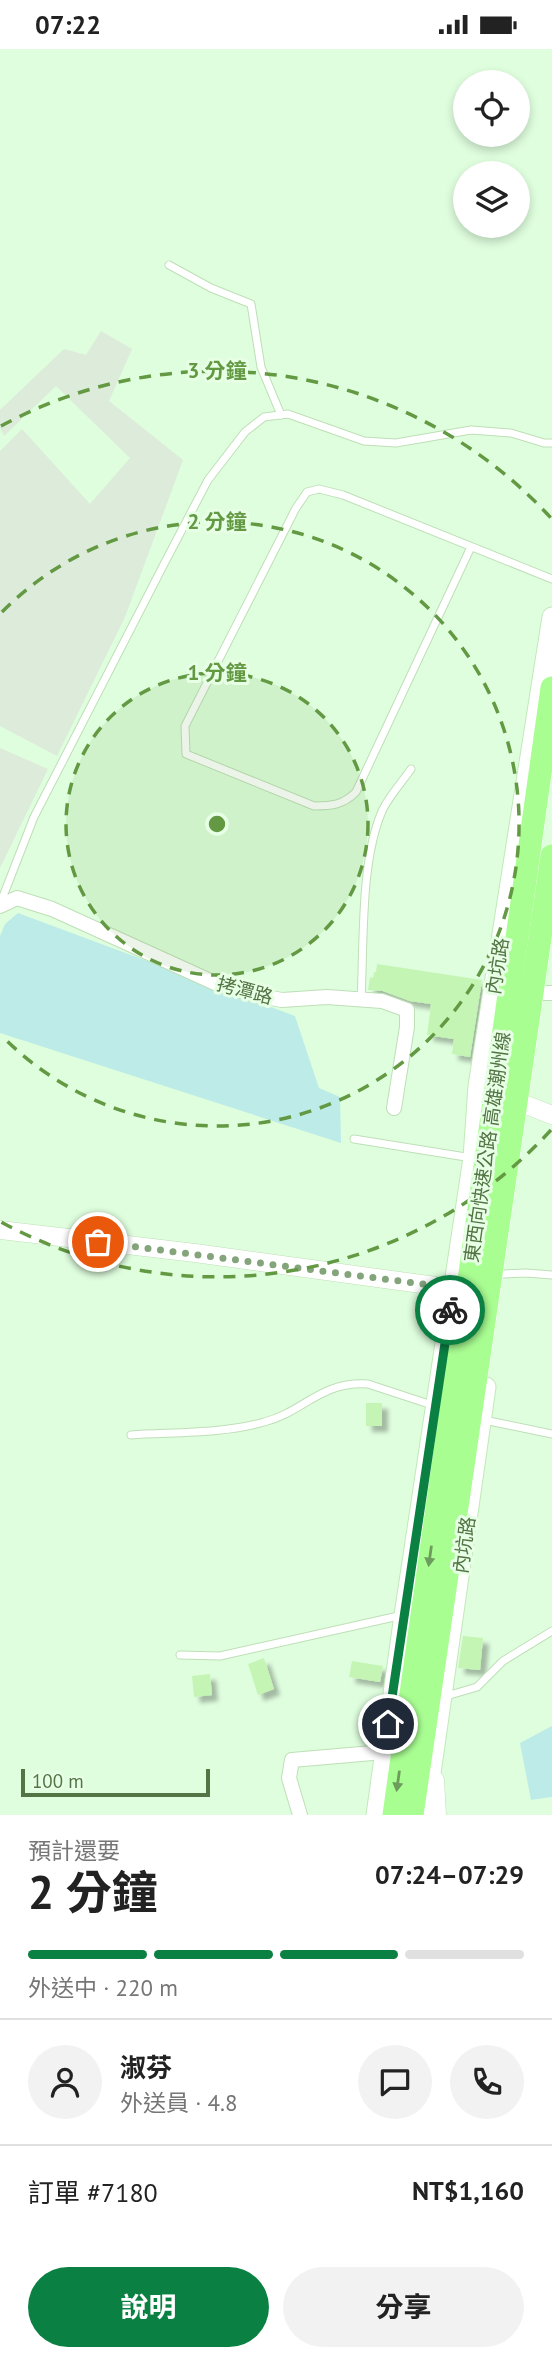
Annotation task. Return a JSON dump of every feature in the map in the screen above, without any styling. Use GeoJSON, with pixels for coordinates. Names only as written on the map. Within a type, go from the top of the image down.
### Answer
{"type":"FeatureCollection","features":[{"type":"Feature","properties":{"kind":"highway","name":"東西向快速公路 高雄潮州線"},"geometry":{"type":"LineString","coordinates":[[394,1815],[552,688]]}},
{"type":"Feature","properties":{"kind":"highway","name":"東西向快速公路 高雄潮州線"},"geometry":{"type":"LineString","coordinates":[[412,1815],[552,856]]}},
{"type":"Feature","properties":{"kind":"main road","name":"內坑路"},"geometry":{"type":"LineString","coordinates":[[376,1815],[473,1158],[478,1086],[552,617]]}},
{"type":"Feature","properties":{"kind":"main road","name":"內坑路"},"geometry":{"type":"LineString","coordinates":[[425,1815],[502,1274],[521,1103],[546,993],[552,915]]}},
{"type":"Feature","properties":{"kind":"street","name":"拷潭路"},"geometry":{"type":"LineString","coordinates":[[0,905],[17,898],[52,909],[218,984],[260,996],[282,1000],[327,997],[382,1001],[407,1010],[407,1027],[394,1108]]}},
{"type":"Feature","properties":{"kind":"street"},"geometry":{"type":"LineString","coordinates":[[478,1086],[552,1115]]}},
{"type":"Feature","properties":{"kind":"street"},"geometry":{"type":"LineString","coordinates":[[0,1230],[195,1253],[499,1295]]}},
{"type":"Feature","properties":{"kind":"street"},"geometry":{"type":"LineString","coordinates":[[300,1815],[289,1778],[292,1760],[384,1752]]}},
{"type":"Feature","properties":{"kind":"street","name":"內坑路"},"geometry":{"type":"LineString","coordinates":[[433,1758],[437,1815]]}},
{"type":"Feature","properties":{"kind":"lane"},"geometry":{"type":"LineString","coordinates":[[169,265],[211,288],[251,304],[261,367],[281,415]]}},
{"type":"Feature","properties":{"kind":"lane"},"geometry":{"type":"LineString","coordinates":[[0,905],[34,817],[208,479],[246,432],[264,417],[288,414],[364,441],[396,443],[471,430],[511,433],[552,443]]}},
{"type":"Feature","properties":{"kind":"lane"},"geometry":{"type":"LineString","coordinates":[[471,547],[356,792],[346,802],[331,806],[314,806],[186,754],[184,726],[296,508],[307,492],[318,489],[343,495],[552,579]]}},
{"type":"Feature","properties":{"kind":"lane"},"geometry":{"type":"LineString","coordinates":[[361,1000],[368,866],[374,834],[384,807],[411,769]]}},
{"type":"Feature","properties":{"kind":"lane"},"geometry":{"type":"LineString","coordinates":[[354,1139],[473,1158]]}},
{"type":"Feature","properties":{"kind":"lane"},"geometry":{"type":"LineString","coordinates":[[502,1274],[552,1275]]}},
{"type":"Feature","properties":{"kind":"lane"},"geometry":{"type":"LineString","coordinates":[[131,1435],[229,1429],[267,1422],[335,1386],[357,1384],[368,1384],[481,1420],[552,1434]]}},
{"type":"Feature","properties":{"kind":"lane"},"geometry":{"type":"LineString","coordinates":[[180,1655],[220,1655],[404,1615]]}},
{"type":"Feature","properties":{"kind":"lane"},"geometry":{"type":"LineString","coordinates":[[442,1698],[477,1687],[503,1661],[552,1631]]}},
{"type":"Feature","properties":{"kind":"shaded area"},"geometry":{"type":"Polygon","coordinates":[[[101,331],[132,349],[109,401],[183,460],[125,617],[57,756],[0,726],[0,451],[22,429],[90,504],[130,458],[56,386],[4,436],[0,428],[0,410],[64,349],[86,355],[101,331]]]}},
{"type":"Feature","properties":{"kind":"shaded area"},"geometry":{"type":"Polygon","coordinates":[[[0,748],[48,769],[0,868],[0,748]]]}},
{"type":"Feature","properties":{"kind":"shaded area"},"geometry":{"type":"Polygon","coordinates":[[[18,913],[295,1016],[319,1088],[340,1097],[341,1143],[0,1033],[0,936],[5,924],[18,913]]]}},
{"type":"Feature","properties":{"kind":"shaded area"},"geometry":{"type":"Polygon","coordinates":[[[552,1726],[552,1797],[531,1800],[520,1743],[552,1726]]]}},
{"type":"Feature","properties":{"kind":"building"},"geometry":{"type":"Polygon","coordinates":[[[377,964],[482,980],[470,1057],[452,1054],[454,1039],[427,1035],[431,1004],[410,1001],[383,991],[368,990],[370,977],[373,978],[377,964]]]}},
{"type":"Feature","properties":{"kind":"building"},"geometry":{"type":"Polygon","coordinates":[[[366,1403],[382,1403],[382,1426],[366,1426],[366,1403]]]}},
{"type":"Feature","properties":{"kind":"building"},"geometry":{"type":"Polygon","coordinates":[[[463,1636],[483,1638],[480,1670],[458,1668],[463,1636]]]}},
{"type":"Feature","properties":{"kind":"building"},"geometry":{"type":"Polygon","coordinates":[[[264,1658],[274,1689],[258,1695],[248,1664],[264,1658]]]}},
{"type":"Feature","properties":{"kind":"building"},"geometry":{"type":"Polygon","coordinates":[[[352,1661],[383,1666],[380,1682],[349,1677],[352,1661]]]}},
{"type":"Feature","properties":{"kind":"building"},"geometry":{"type":"Polygon","coordinates":[[[210,1674],[212,1695],[194,1697],[192,1676],[210,1674]]]}},
{"type":"Feature","properties":{"kind":"way so far"},"geometry":{"type":"LineString","coordinates":[[98,1242],[453,1288],[450,1310]]}},
{"type":"Feature","properties":{"kind":"route"},"geometry":{"type":"LineString","coordinates":[[388,1724],[450,1310]]}}]}
